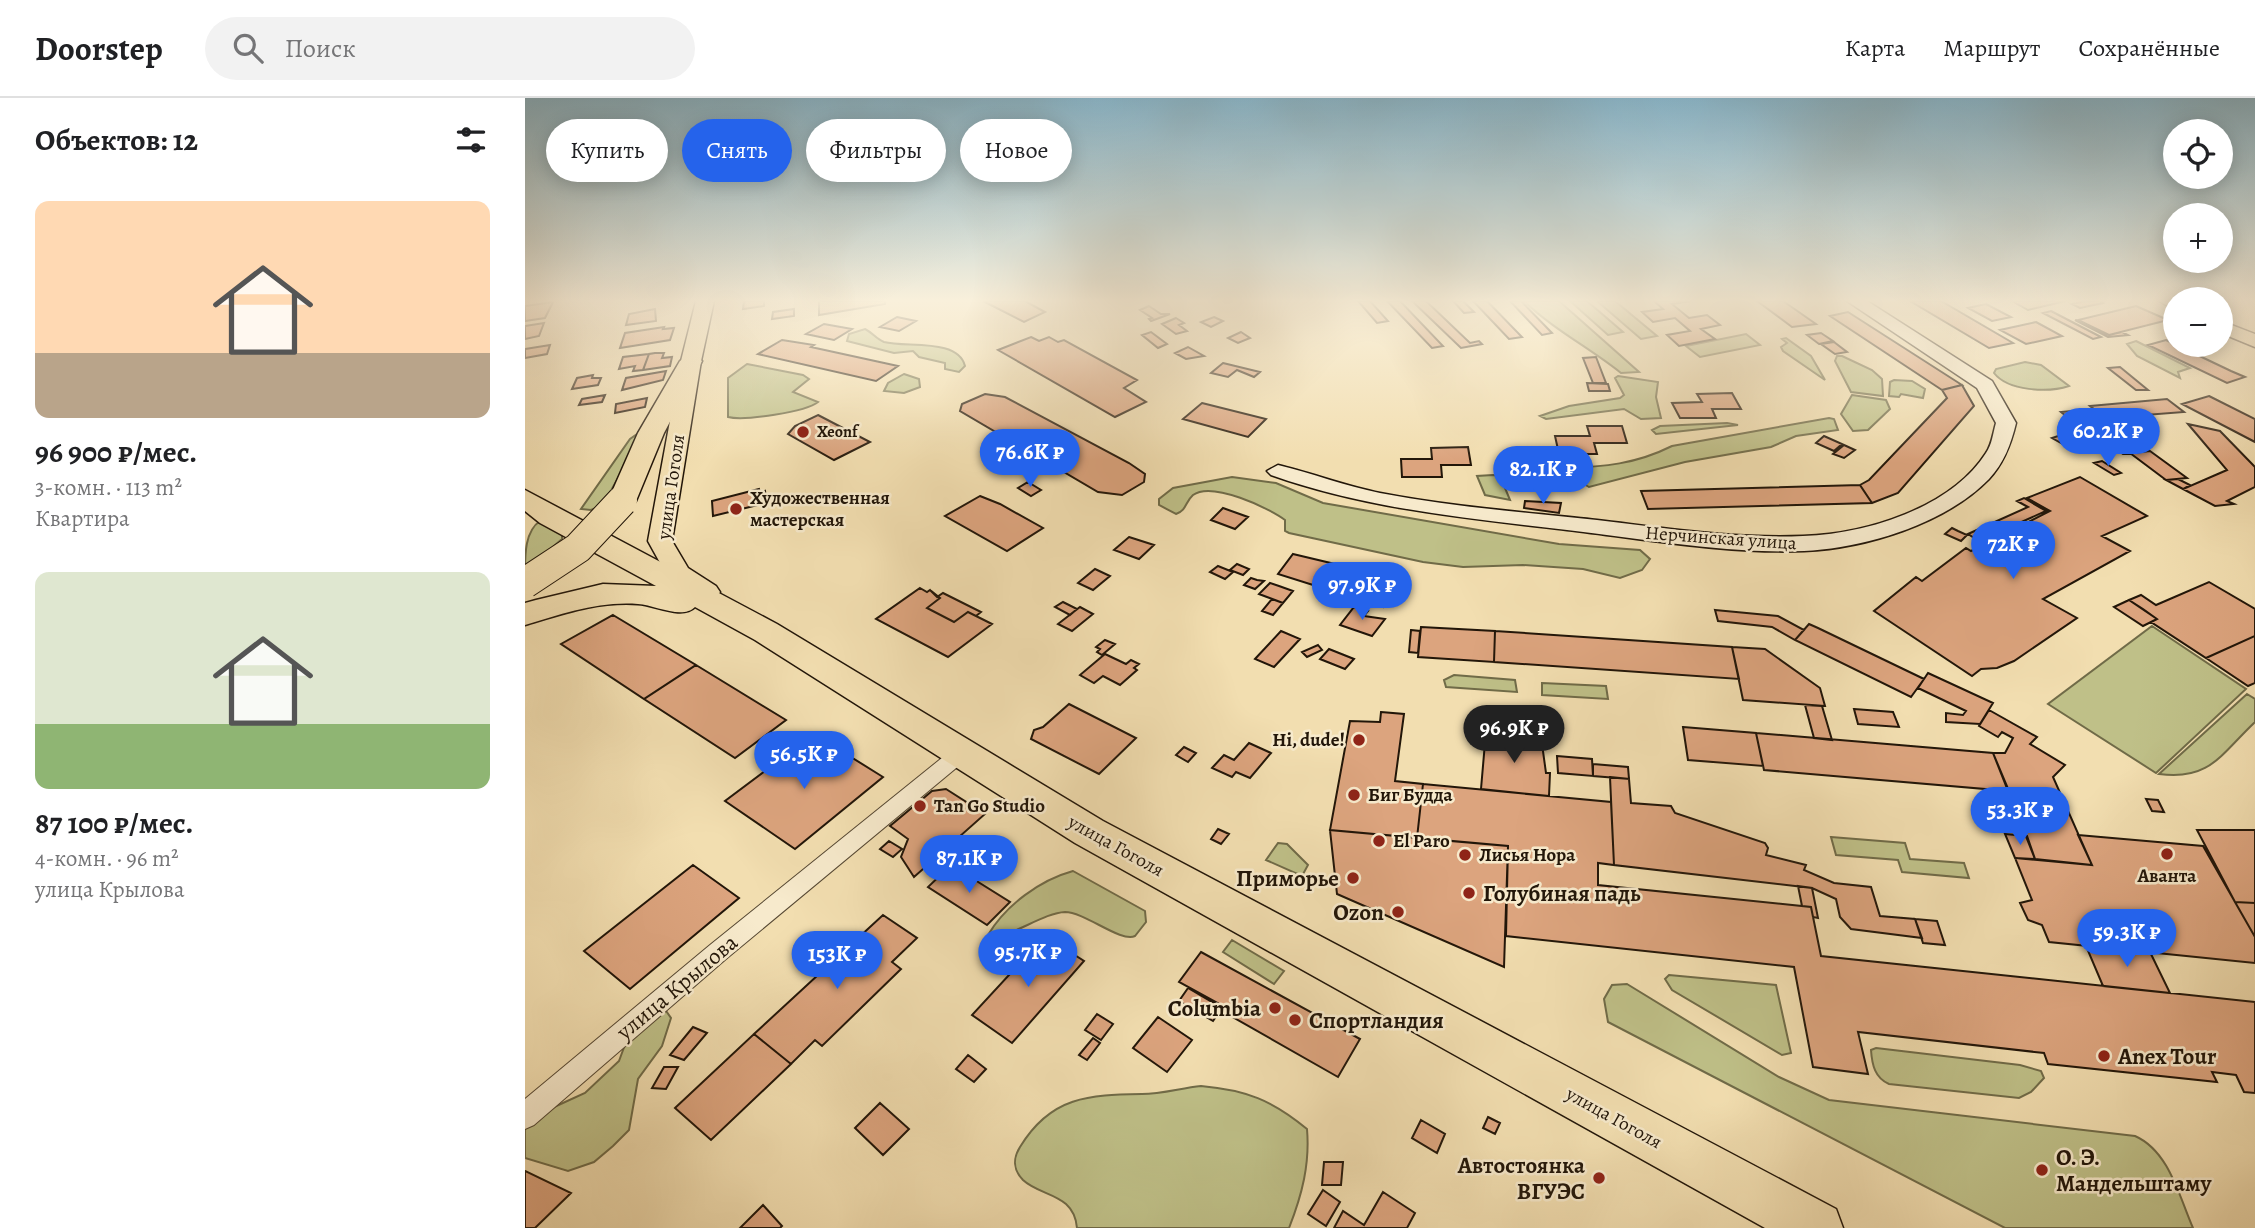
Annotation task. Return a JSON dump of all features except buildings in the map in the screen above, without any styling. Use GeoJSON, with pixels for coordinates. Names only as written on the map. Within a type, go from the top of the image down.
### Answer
{"type":"FeatureCollection","features":[{"type":"Feature","properties":{"kind":"highway"},"geometry":{"type":"LineString","coordinates":[[525,583],[588,541],[606,524],[622,501],[651,433],[691,361]]}},
{"type":"Feature","properties":{"kind":"highway"},"geometry":{"type":"LineString","coordinates":[[525,498],[550,517],[732,615]]}},
{"type":"Feature","properties":{"kind":"highway"},"geometry":{"type":"LineString","coordinates":[[525,614],[599,593],[624,591],[648,592],[732,615]]}},
{"type":"Feature","properties":{"kind":"highway","name":"улица Гоголя"},"geometry":{"type":"LineString","coordinates":[[732,615],[766,632],[1101,839],[1817,1228]]}},
{"type":"Feature","properties":{"kind":"main road","name":"улица Гоголя"},"geometry":{"type":"LineString","coordinates":[[693,354],[660,541],[678,573],[718,599],[732,615]]}},
{"type":"Feature","properties":{"kind":"street","name":"Нерчинская улица"},"geometry":{"type":"LineString","coordinates":[[1278,471],[1342,493],[1426,508],[1672,537],[1811,543],[1865,532],[1959,496],[1995,461],[2006,424],[1985,385],[1937,354]]}},
{"type":"Feature","properties":{"kind":"street","name":"улица Крылова"},"geometry":{"type":"LineString","coordinates":[[525,1116],[718,951],[960,754]]}},
{"type":"Feature","properties":{"kind":"green space"},"geometry":{"type":"Polygon","coordinates":[[[916,354],[956,354],[965,366],[959,372],[945,369],[945,363],[919,357],[916,354]]]}},
{"type":"Feature","properties":{"kind":"green space"},"geometry":{"type":"Polygon","coordinates":[[[1595,354],[1618,354],[1639,372],[1621,373],[1595,354]]]}},
{"type":"Feature","properties":{"kind":"green space"},"geometry":{"type":"Polygon","coordinates":[[[1696,354],[1716,354],[1700,357],[1696,354]]]}},
{"type":"Feature","properties":{"kind":"green space"},"geometry":{"type":"Polygon","coordinates":[[[1787,354],[1808,354],[1825,380],[1787,354]]]}},
{"type":"Feature","properties":{"kind":"green space"},"geometry":{"type":"Polygon","coordinates":[[[2135,354],[2161,354],[2163,357],[2190,368],[2178,372],[2180,378],[2135,354]]]}},
{"type":"Feature","properties":{"kind":"green space"},"geometry":{"type":"Polygon","coordinates":[[[1837,356],[1872,370],[1882,379],[1883,396],[1851,392],[1835,361],[1837,356]]]}},
{"type":"Feature","properties":{"kind":"green space"},"geometry":{"type":"Polygon","coordinates":[[[2025,362],[2041,365],[2069,386],[2029,389],[2009,384],[1994,373],[1996,369],[2025,362]]]}},
{"type":"Feature","properties":{"kind":"green space"},"geometry":{"type":"Polygon","coordinates":[[[747,364],[803,375],[809,379],[793,392],[818,402],[775,415],[728,417],[728,378],[747,364]]]}},
{"type":"Feature","properties":{"kind":"green space"},"geometry":{"type":"Polygon","coordinates":[[[904,374],[919,379],[920,387],[904,393],[884,391],[888,383],[904,374]]]}},
{"type":"Feature","properties":{"kind":"green space"},"geometry":{"type":"Polygon","coordinates":[[[1618,376],[1658,382],[1656,397],[1661,418],[1641,419],[1624,409],[1546,419],[1540,416],[1569,406],[1620,398],[1624,395],[1615,378],[1618,376]]]}},
{"type":"Feature","properties":{"kind":"green space"},"geometry":{"type":"Polygon","coordinates":[[[1912,381],[1925,389],[1923,398],[1901,394],[1899,397],[1889,396],[1890,382],[1912,381]]]}},
{"type":"Feature","properties":{"kind":"green space"},"geometry":{"type":"Polygon","coordinates":[[[1852,395],[1886,400],[1890,409],[1868,430],[1853,431],[1841,414],[1852,395]]]}},
{"type":"Feature","properties":{"kind":"green space"},"geometry":{"type":"Polygon","coordinates":[[[1834,419],[1838,430],[1796,436],[1771,447],[1685,462],[1589,487],[1562,471],[1564,468],[1619,463],[1646,457],[1672,446],[1834,419]]]}},
{"type":"Feature","properties":{"kind":"green space"},"geometry":{"type":"Polygon","coordinates":[[[1727,423],[1738,425],[1656,434],[1652,430],[1660,426],[1727,423]]]}},
{"type":"Feature","properties":{"kind":"green space"},"geometry":{"type":"Polygon","coordinates":[[[640,432],[638,442],[603,505],[591,510],[581,509],[630,439],[640,432]]]}},
{"type":"Feature","properties":{"kind":"green space"},"geometry":{"type":"Polygon","coordinates":[[[1477,476],[1500,476],[1510,500],[1485,495],[1477,476]]]}},
{"type":"Feature","properties":{"kind":"green space"},"geometry":{"type":"Polygon","coordinates":[[[1232,477],[1276,483],[1323,503],[1559,544],[1640,550],[1650,559],[1642,570],[1620,578],[1583,569],[1523,565],[1463,567],[1423,562],[1289,533],[1285,531],[1285,520],[1277,515],[1254,503],[1213,491],[1193,495],[1176,514],[1159,505],[1159,499],[1173,488],[1232,477]]]}},
{"type":"Feature","properties":{"kind":"green space"},"geometry":{"type":"Polygon","coordinates":[[[540,521],[562,533],[562,539],[525,571],[529,537],[540,521]]]}},
{"type":"Feature","properties":{"kind":"green space"},"geometry":{"type":"Polygon","coordinates":[[[2152,626],[2246,689],[2156,773],[2048,704],[2152,626]]]}},
{"type":"Feature","properties":{"kind":"green space"},"geometry":{"type":"Polygon","coordinates":[[[1454,675],[1515,680],[1517,692],[1446,687],[1444,680],[1454,675]]]}},
{"type":"Feature","properties":{"kind":"green space"},"geometry":{"type":"Polygon","coordinates":[[[1542,683],[1606,686],[1608,699],[1542,695],[1542,683]]]}},
{"type":"Feature","properties":{"kind":"green space"},"geometry":{"type":"Polygon","coordinates":[[[2247,694],[2255,699],[2255,722],[2223,754],[2203,769],[2191,773],[2159,774],[2247,694]]]}},
{"type":"Feature","properties":{"kind":"green space"},"geometry":{"type":"Polygon","coordinates":[[[1831,837],[1905,843],[1910,859],[1964,863],[1969,878],[1902,872],[1898,860],[1836,855],[1831,837]]]}},
{"type":"Feature","properties":{"kind":"green space"},"geometry":{"type":"Polygon","coordinates":[[[1278,843],[1287,844],[1308,865],[1302,876],[1266,860],[1278,843]]]}},
{"type":"Feature","properties":{"kind":"green space"},"geometry":{"type":"Polygon","coordinates":[[[1073,871],[1145,911],[1146,922],[1135,936],[1121,935],[1073,913],[1065,912],[1004,934],[988,935],[1004,914],[1025,895],[1048,881],[1073,871]]]}},
{"type":"Feature","properties":{"kind":"green space"},"geometry":{"type":"Polygon","coordinates":[[[1232,940],[1284,971],[1274,984],[1223,952],[1232,940]]]}},
{"type":"Feature","properties":{"kind":"green space"},"geometry":{"type":"Polygon","coordinates":[[[1669,975],[1776,985],[1791,1053],[1782,1055],[1672,990],[1665,979],[1669,975]]]}},
{"type":"Feature","properties":{"kind":"green space"},"geometry":{"type":"Polygon","coordinates":[[[1627,984],[1779,1077],[1829,1100],[2135,1136],[2147,1143],[2165,1163],[2193,1228],[2005,1228],[1608,1022],[1604,999],[1612,985],[1627,984]]]}},
{"type":"Feature","properties":{"kind":"green space"},"geometry":{"type":"Polygon","coordinates":[[[664,1008],[671,1018],[662,1046],[638,1079],[629,1130],[594,1162],[568,1171],[525,1158],[525,1125],[552,1108],[585,1093],[619,1061],[626,1042],[664,1008]]]}},
{"type":"Feature","properties":{"kind":"green space"},"geometry":{"type":"Polygon","coordinates":[[[1876,1048],[2020,1065],[2041,1071],[2044,1078],[2031,1092],[2019,1098],[1889,1084],[1877,1075],[1873,1066],[1871,1050],[1876,1048]]]}},
{"type":"Feature","properties":{"kind":"green space"},"geometry":{"type":"Polygon","coordinates":[[[1201,1086],[1232,1090],[1258,1098],[1307,1129],[1304,1179],[1289,1228],[1077,1228],[1070,1208],[1056,1197],[1030,1186],[1017,1172],[1015,1160],[1020,1147],[1032,1130],[1058,1108],[1088,1098],[1157,1093],[1201,1086]]]}},
{"type":"Feature","properties":{"kind":"place","name":"Xeonf"},"geometry":{"type":"Point","coordinates":[803,432]}},
{"type":"Feature","properties":{"kind":"place","name":"Художественная мастерская"},"geometry":{"type":"Point","coordinates":[736,509]}},
{"type":"Feature","properties":{"kind":"place","name":"Hi, dude!"},"geometry":{"type":"Point","coordinates":[1359,740]}},
{"type":"Feature","properties":{"kind":"place","name":"Биг Будда"},"geometry":{"type":"Point","coordinates":[1354,795]}},
{"type":"Feature","properties":{"kind":"place","name":"Tan Go Studio"},"geometry":{"type":"Point","coordinates":[920,806]}},
{"type":"Feature","properties":{"kind":"place","name":"El Paro"},"geometry":{"type":"Point","coordinates":[1379,841]}},
{"type":"Feature","properties":{"kind":"place","name":"Аванта"},"geometry":{"type":"Point","coordinates":[2167,854]}},
{"type":"Feature","properties":{"kind":"place","name":"Лисья Нора"},"geometry":{"type":"Point","coordinates":[1465,855]}},
{"type":"Feature","properties":{"kind":"place","name":"Приморье"},"geometry":{"type":"Point","coordinates":[1353,878]}},
{"type":"Feature","properties":{"kind":"place","name":"Голубиная падь"},"geometry":{"type":"Point","coordinates":[1469,893]}},
{"type":"Feature","properties":{"kind":"place","name":"Ozon"},"geometry":{"type":"Point","coordinates":[1398,912]}},
{"type":"Feature","properties":{"kind":"place","name":"Columbia"},"geometry":{"type":"Point","coordinates":[1275,1008]}},
{"type":"Feature","properties":{"kind":"place","name":"Спортландия"},"geometry":{"type":"Point","coordinates":[1295,1020]}},
{"type":"Feature","properties":{"kind":"place","name":"Anex Tour"},"geometry":{"type":"Point","coordinates":[2104,1056]}},
{"type":"Feature","properties":{"kind":"place","name":"О. Э. Мандельштаму"},"geometry":{"type":"Point","coordinates":[2042,1170]}},
{"type":"Feature","properties":{"kind":"place","name":"Автостоянка ВГУЭС"},"geometry":{"type":"Point","coordinates":[1599,1178]}}]}
